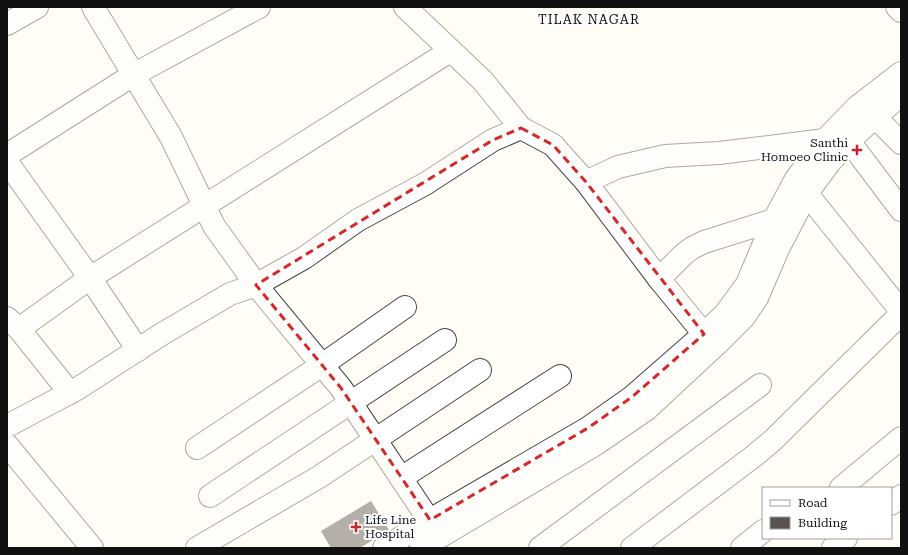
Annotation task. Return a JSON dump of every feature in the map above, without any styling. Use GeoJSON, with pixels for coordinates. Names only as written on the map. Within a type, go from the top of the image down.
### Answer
{"type":"FeatureCollection","features":[{"type":"Feature","properties":{"kind":"street"},"geometry":{"type":"LineString","coordinates":[[7,24],[37,7]]}},
{"type":"Feature","properties":{"kind":"street"},"geometry":{"type":"LineString","coordinates":[[93,7],[171,137],[214,226],[256,285],[341,388],[435,528]]}},
{"type":"Feature","properties":{"kind":"street"},"geometry":{"type":"LineString","coordinates":[[7,155],[133,75],[259,7]]}},
{"type":"Feature","properties":{"kind":"street"},"geometry":{"type":"LineString","coordinates":[[404,7],[483,81],[521,128],[553,145],[586,182],[659,279],[704,334]]}},
{"type":"Feature","properties":{"kind":"street"},"geometry":{"type":"LineString","coordinates":[[896,7],[901,11]]}},
{"type":"Feature","properties":{"kind":"street"},"geometry":{"type":"LineString","coordinates":[[70,393],[13,324],[204,207],[450,51]]}},
{"type":"Feature","properties":{"kind":"street"},"geometry":{"type":"LineString","coordinates":[[421,548],[435,528],[588,428],[632,397],[725,314],[747,284],[774,220],[838,136],[857,107],[901,73]]}},
{"type":"Feature","properties":{"kind":"street"},"geometry":{"type":"LineString","coordinates":[[586,182],[618,167],[665,156],[719,153],[838,136],[875,116],[901,95]]}},
{"type":"Feature","properties":{"kind":"street"},"geometry":{"type":"LineString","coordinates":[[875,116],[901,143]]}},
{"type":"Feature","properties":{"kind":"street"},"geometry":{"type":"LineString","coordinates":[[7,426],[70,393],[230,294],[256,285],[304,258],[358,220],[425,184],[493,140],[521,128]]}},
{"type":"Feature","properties":{"kind":"street"},"geometry":{"type":"LineString","coordinates":[[838,136],[901,210]]}},
{"type":"Feature","properties":{"kind":"street"},"geometry":{"type":"LineString","coordinates":[[7,162],[90,278],[138,350]]}},
{"type":"Feature","properties":{"kind":"street"},"geometry":{"type":"LineString","coordinates":[[632,548],[772,441],[901,312],[801,186]]}},
{"type":"Feature","properties":{"kind":"street"},"geometry":{"type":"LineString","coordinates":[[384,548],[435,528],[596,444],[647,409],[744,317],[758,298],[801,186]]}},
{"type":"Feature","properties":{"kind":"street"},"geometry":{"type":"LineString","coordinates":[[659,279],[692,248],[704,242],[774,220]]}},
{"type":"Feature","properties":{"kind":"street"},"geometry":{"type":"LineString","coordinates":[[197,448],[405,307]]}},
{"type":"Feature","properties":{"kind":"street"},"geometry":{"type":"LineString","coordinates":[[210,496],[445,340]]}},
{"type":"Feature","properties":{"kind":"street"},"geometry":{"type":"LineString","coordinates":[[198,548],[319,477],[480,370]]}},
{"type":"Feature","properties":{"kind":"street"},"geometry":{"type":"LineString","coordinates":[[401,478],[560,376]]}},
{"type":"Feature","properties":{"kind":"street"},"geometry":{"type":"LineString","coordinates":[[540,548],[760,385]]}},
{"type":"Feature","properties":{"kind":"street"},"geometry":{"type":"LineString","coordinates":[[842,487],[901,438]]}},
{"type":"Feature","properties":{"kind":"street"},"geometry":{"type":"LineString","coordinates":[[7,445],[92,548]]}},
{"type":"Feature","properties":{"kind":"street"},"geometry":{"type":"LineString","coordinates":[[892,503],[901,496]]}},
{"type":"Feature","properties":{"kind":"street"},"geometry":{"type":"LineString","coordinates":[[742,548],[762,532]]}},
{"type":"Feature","properties":{"kind":"street"},"geometry":{"type":"LineString","coordinates":[[833,548],[845,539]]}},
{"type":"Feature","properties":{"kind":"highlighted area"},"geometry":{"type":"Polygon","coordinates":[[[521,128],[553,145],[586,182],[704,334],[632,397],[588,428],[430,520],[341,388],[256,285],[493,140],[521,128]]]}},
{"type":"Feature","properties":{"kind":"building"},"geometry":{"type":"Polygon","coordinates":[[[371,501],[389,530],[360,548],[331,548],[321,531],[371,501]]]}},
{"type":"Feature","properties":{"kind":"place","name":"Santhi Homoeo Clinic"},"geometry":{"type":"Point","coordinates":[857,150]}},
{"type":"Feature","properties":{"kind":"place","name":"Life Line Hospital"},"geometry":{"type":"Point","coordinates":[356,527]}},
{"type":"Feature","properties":{"kind":"district","name":"TILAK NAGAR"},"geometry":{"type":"Point","coordinates":[589,19]}}]}
